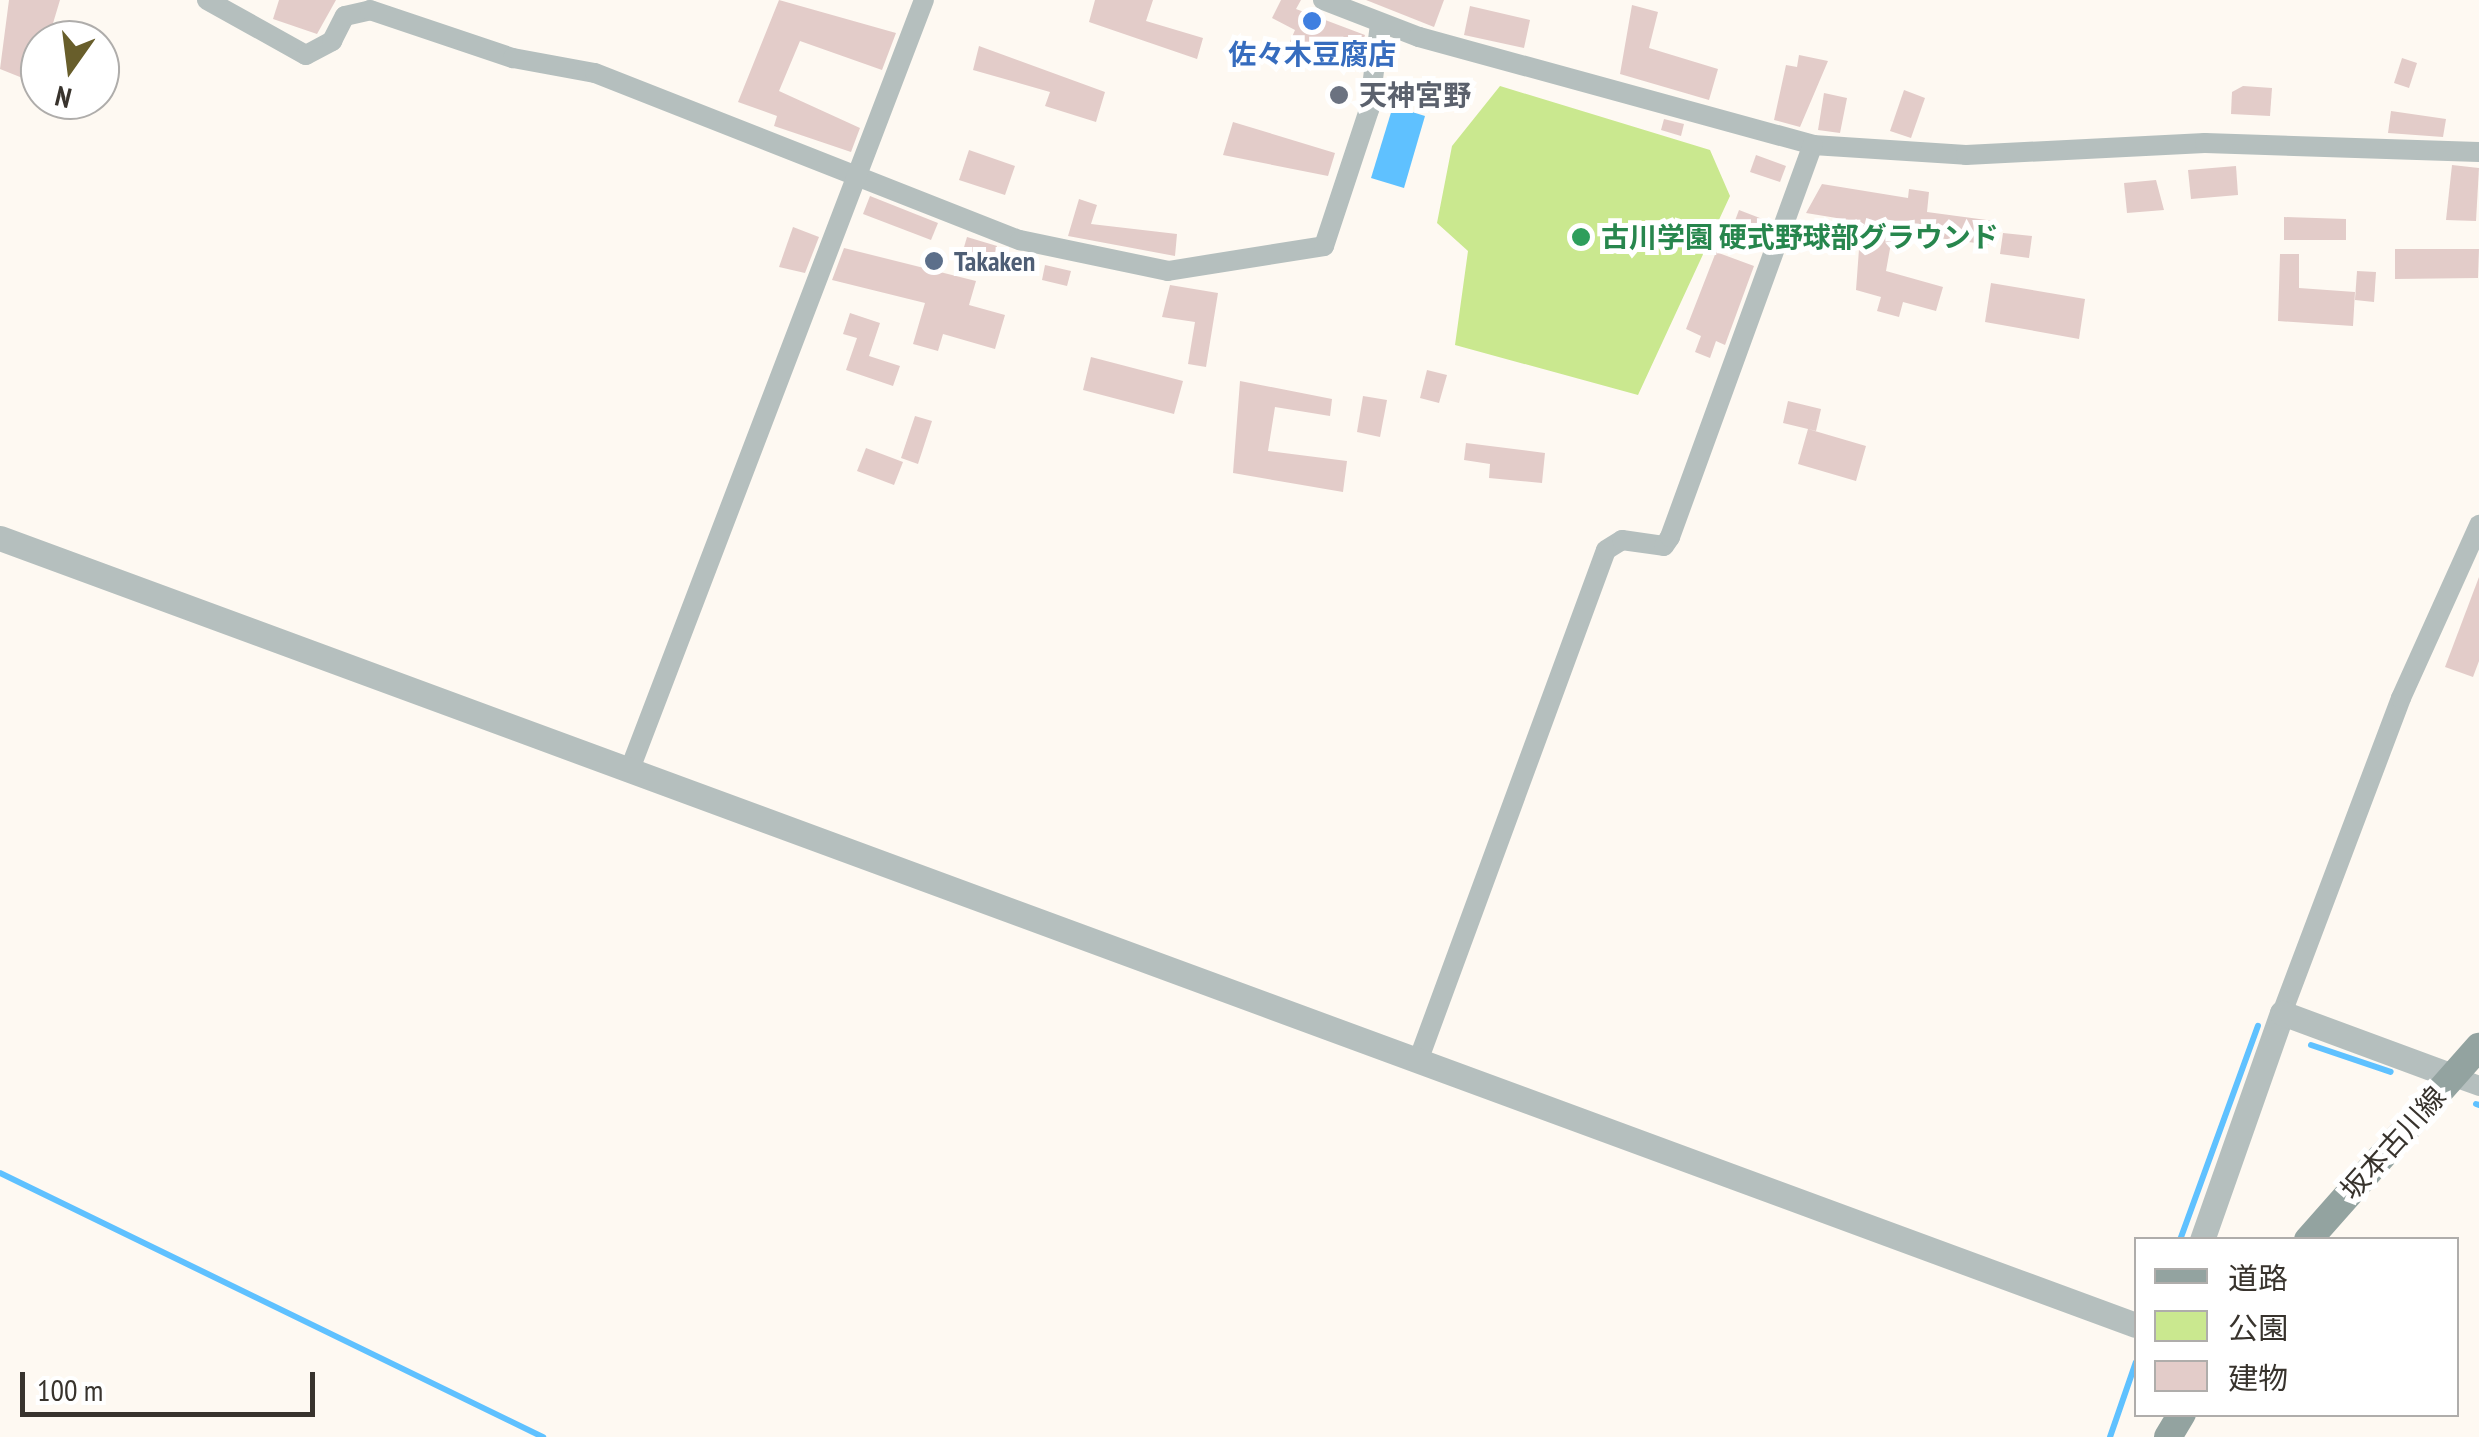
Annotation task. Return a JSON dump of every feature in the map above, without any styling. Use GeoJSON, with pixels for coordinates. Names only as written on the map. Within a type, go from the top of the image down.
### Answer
{"type":"FeatureCollection","features":[{"type":"Feature","properties":{"kind":"main road","name":"坂本古川線"},"geometry":{"type":"LineString","coordinates":[[2311,1237],[2466,1081],[2479,1047]]}},
{"type":"Feature","properties":{"kind":"street"},"geometry":{"type":"LineString","coordinates":[[207,0],[306,55],[332,41],[345,16],[370,10],[512,58],[595,73],[862,173],[1020,240],[1146,269],[1217,269],[1324,246],[1370,110],[1380,24]]}},
{"type":"Feature","properties":{"kind":"street"},"geometry":{"type":"LineString","coordinates":[[630,769],[862,173],[924,0]]}},
{"type":"Feature","properties":{"kind":"street"},"geometry":{"type":"LineString","coordinates":[[1323,0],[1380,24],[1813,145],[1966,154],[2205,143],[2479,152]]}},
{"type":"Feature","properties":{"kind":"street"},"geometry":{"type":"LineString","coordinates":[[1418,1060],[1606,550],[1622,540],[1664,546],[1670,536],[1813,145]]}},
{"type":"Feature","properties":{"kind":"street"},"geometry":{"type":"LineString","coordinates":[[2203,1237],[2282,1013],[2401,698],[2479,525]]}},
{"type":"Feature","properties":{"kind":"street"},"geometry":{"type":"LineString","coordinates":[[0,538],[2134,1323]]}},
{"type":"Feature","properties":{"kind":"street"},"geometry":{"type":"LineString","coordinates":[[2282,1013],[2466,1081]]}},
{"type":"Feature","properties":{"kind":"green space","name":"古川学園 硬式野球部グラウンド"},"geometry":{"type":"Polygon","coordinates":[[[1500,86],[1710,150],[1730,196],[1638,395],[1455,345],[1468,251],[1437,223],[1452,146],[1500,86]]]}},
{"type":"Feature","properties":{"kind":"water"},"geometry":{"type":"Polygon","coordinates":[[[1393,106],[1425,116],[1404,188],[1371,178],[1393,106]]]}},
{"type":"Feature","properties":{"kind":"building"},"geometry":{"type":"Polygon","coordinates":[[[9,0],[60,0],[54,20],[20,20],[20,77],[0,69],[9,0]]]}},
{"type":"Feature","properties":{"kind":"building"},"geometry":{"type":"Polygon","coordinates":[[[279,0],[336,0],[317,34],[273,19],[279,0]]]}},
{"type":"Feature","properties":{"kind":"building"},"geometry":{"type":"Polygon","coordinates":[[[779,0],[896,33],[882,70],[800,41],[779,91],[860,128],[851,152],[774,126],[777,116],[738,102],[779,0]]]}},
{"type":"Feature","properties":{"kind":"building"},"geometry":{"type":"Polygon","coordinates":[[[1095,0],[1153,0],[1146,21],[1203,38],[1197,59],[1089,22],[1095,0]]]}},
{"type":"Feature","properties":{"kind":"building"},"geometry":{"type":"Polygon","coordinates":[[[1281,0],[1301,0],[1296,9],[1365,35],[1354,70],[1289,44],[1295,30],[1272,18],[1281,0]]]}},
{"type":"Feature","properties":{"kind":"building"},"geometry":{"type":"Polygon","coordinates":[[[1366,0],[1444,0],[1434,27],[1366,0]]]}},
{"type":"Feature","properties":{"kind":"building"},"geometry":{"type":"Polygon","coordinates":[[[1632,5],[1658,12],[1649,48],[1718,69],[1709,100],[1620,74],[1632,5]]]}},
{"type":"Feature","properties":{"kind":"building"},"geometry":{"type":"Polygon","coordinates":[[[1470,6],[1530,20],[1524,48],[1464,35],[1470,6]]]}},
{"type":"Feature","properties":{"kind":"building"},"geometry":{"type":"Polygon","coordinates":[[[979,46],[1105,92],[1096,122],[1045,106],[1050,92],[973,70],[979,46]]]}},
{"type":"Feature","properties":{"kind":"building"},"geometry":{"type":"Polygon","coordinates":[[[1799,55],[1828,61],[1800,127],[1774,120],[1786,65],[1797,67],[1799,55]]]}},
{"type":"Feature","properties":{"kind":"building"},"geometry":{"type":"Polygon","coordinates":[[[2402,58],[2417,63],[2409,88],[2394,83],[2402,58]]]}},
{"type":"Feature","properties":{"kind":"building"},"geometry":{"type":"Polygon","coordinates":[[[2243,86],[2272,88],[2270,116],[2231,114],[2232,92],[2243,86]]]}},
{"type":"Feature","properties":{"kind":"building"},"geometry":{"type":"Polygon","coordinates":[[[1904,90],[1925,98],[1911,138],[1890,131],[1904,90]]]}},
{"type":"Feature","properties":{"kind":"building"},"geometry":{"type":"Polygon","coordinates":[[[1824,93],[1847,98],[1840,133],[1818,130],[1824,93]]]}},
{"type":"Feature","properties":{"kind":"building"},"geometry":{"type":"Polygon","coordinates":[[[2391,111],[2446,119],[2443,137],[2388,133],[2391,111]]]}},
{"type":"Feature","properties":{"kind":"building"},"geometry":{"type":"Polygon","coordinates":[[[1664,119],[1684,124],[1681,136],[1661,130],[1664,119]]]}},
{"type":"Feature","properties":{"kind":"building"},"geometry":{"type":"Polygon","coordinates":[[[1233,122],[1335,153],[1328,176],[1223,155],[1233,122]]]}},
{"type":"Feature","properties":{"kind":"building"},"geometry":{"type":"Polygon","coordinates":[[[969,150],[1015,166],[1005,195],[959,180],[969,150]]]}},
{"type":"Feature","properties":{"kind":"building"},"geometry":{"type":"Polygon","coordinates":[[[1756,155],[1786,166],[1780,182],[1750,172],[1756,155]]]}},
{"type":"Feature","properties":{"kind":"building"},"geometry":{"type":"Polygon","coordinates":[[[2452,165],[2479,168],[2476,221],[2446,220],[2452,165]]]}},
{"type":"Feature","properties":{"kind":"building"},"geometry":{"type":"Polygon","coordinates":[[[2236,166],[2238,195],[2191,199],[2188,170],[2236,166]]]}},
{"type":"Feature","properties":{"kind":"building"},"geometry":{"type":"Polygon","coordinates":[[[2156,180],[2164,210],[2127,213],[2124,183],[2156,180]]]}},
{"type":"Feature","properties":{"kind":"building"},"geometry":{"type":"Polygon","coordinates":[[[1822,184],[1908,198],[1909,189],[1929,192],[1927,212],[1994,221],[1991,245],[1893,232],[1886,271],[1943,287],[1936,311],[1903,302],[1899,317],[1877,311],[1881,297],[1856,290],[1861,222],[1806,213],[1822,184]]]}},
{"type":"Feature","properties":{"kind":"building"},"geometry":{"type":"Polygon","coordinates":[[[870,196],[938,223],[931,240],[863,214],[870,196]]]}},
{"type":"Feature","properties":{"kind":"building"},"geometry":{"type":"Polygon","coordinates":[[[1079,199],[1097,205],[1091,224],[1177,234],[1175,256],[1068,236],[1079,199]]]}},
{"type":"Feature","properties":{"kind":"building"},"geometry":{"type":"Polygon","coordinates":[[[1739,210],[1765,220],[1758,236],[1733,226],[1739,210]]]}},
{"type":"Feature","properties":{"kind":"building"},"geometry":{"type":"Polygon","coordinates":[[[2284,217],[2346,219],[2346,240],[2284,240],[2284,217]]]}},
{"type":"Feature","properties":{"kind":"building"},"geometry":{"type":"Polygon","coordinates":[[[793,227],[819,237],[805,273],[779,267],[793,227]]]}},
{"type":"Feature","properties":{"kind":"building"},"geometry":{"type":"Polygon","coordinates":[[[2003,233],[2032,236],[2029,258],[2000,254],[2003,233]]]}},
{"type":"Feature","properties":{"kind":"building"},"geometry":{"type":"Polygon","coordinates":[[[967,237],[997,246],[991,267],[962,254],[967,237]]]}},
{"type":"Feature","properties":{"kind":"building"},"geometry":{"type":"Polygon","coordinates":[[[844,248],[976,281],[969,305],[1005,315],[995,349],[943,334],[938,351],[913,344],[925,303],[832,280],[844,248]]]}},
{"type":"Feature","properties":{"kind":"building"},"geometry":{"type":"Polygon","coordinates":[[[2395,249],[2479,249],[2478,278],[2395,279],[2395,249]]]}},
{"type":"Feature","properties":{"kind":"building"},"geometry":{"type":"Polygon","coordinates":[[[1716,252],[1754,266],[1725,345],[1716,341],[1710,358],[1695,352],[1701,336],[1686,329],[1716,252]]]}},
{"type":"Feature","properties":{"kind":"building"},"geometry":{"type":"Polygon","coordinates":[[[2280,254],[2299,254],[2299,288],[2355,292],[2353,326],[2278,321],[2280,254]]]}},
{"type":"Feature","properties":{"kind":"building"},"geometry":{"type":"Polygon","coordinates":[[[1045,265],[1071,271],[1067,286],[1042,280],[1045,265]]]}},
{"type":"Feature","properties":{"kind":"building"},"geometry":{"type":"Polygon","coordinates":[[[2357,271],[2376,272],[2374,302],[2355,300],[2357,271]]]}},
{"type":"Feature","properties":{"kind":"building"},"geometry":{"type":"Polygon","coordinates":[[[1991,283],[2085,299],[2079,339],[1985,322],[1991,283]]]}},
{"type":"Feature","properties":{"kind":"building"},"geometry":{"type":"Polygon","coordinates":[[[1170,285],[1218,293],[1206,367],[1188,364],[1195,322],[1162,317],[1170,285]]]}},
{"type":"Feature","properties":{"kind":"building"},"geometry":{"type":"Polygon","coordinates":[[[850,313],[880,323],[869,356],[900,366],[893,386],[846,370],[857,338],[843,334],[850,313]]]}},
{"type":"Feature","properties":{"kind":"building"},"geometry":{"type":"Polygon","coordinates":[[[1091,357],[1183,381],[1174,414],[1083,390],[1091,357]]]}},
{"type":"Feature","properties":{"kind":"building"},"geometry":{"type":"Polygon","coordinates":[[[1427,370],[1447,375],[1439,403],[1420,398],[1427,370]]]}},
{"type":"Feature","properties":{"kind":"building"},"geometry":{"type":"Polygon","coordinates":[[[1240,381],[1332,399],[1330,416],[1275,407],[1268,451],[1347,461],[1343,492],[1233,473],[1240,381]]]}},
{"type":"Feature","properties":{"kind":"building"},"geometry":{"type":"Polygon","coordinates":[[[1363,396],[1387,400],[1380,437],[1357,432],[1363,396]]]}},
{"type":"Feature","properties":{"kind":"building"},"geometry":{"type":"Polygon","coordinates":[[[1788,401],[1821,409],[1816,431],[1783,423],[1788,401]]]}},
{"type":"Feature","properties":{"kind":"building"},"geometry":{"type":"Polygon","coordinates":[[[915,416],[932,421],[918,464],[901,458],[915,416]]]}},
{"type":"Feature","properties":{"kind":"building"},"geometry":{"type":"Polygon","coordinates":[[[1808,429],[1866,446],[1856,481],[1798,464],[1808,429]]]}},
{"type":"Feature","properties":{"kind":"building"},"geometry":{"type":"Polygon","coordinates":[[[1466,443],[1545,453],[1542,483],[1489,478],[1490,464],[1464,460],[1466,443]]]}},
{"type":"Feature","properties":{"kind":"building"},"geometry":{"type":"Polygon","coordinates":[[[866,448],[903,462],[894,485],[857,471],[866,448]]]}},
{"type":"Feature","properties":{"kind":"building"},"geometry":{"type":"Polygon","coordinates":[[[2479,577],[2479,661],[2473,677],[2445,667],[2479,577]]]}},
{"type":"Feature","properties":{"kind":"waterway"},"geometry":{"type":"LineString","coordinates":[[2181,1237],[2258,1026]]}},
{"type":"Feature","properties":{"kind":"waterway"},"geometry":{"type":"LineString","coordinates":[[2311,1045],[2391,1072]]}},
{"type":"Feature","properties":{"kind":"waterway"},"geometry":{"type":"LineString","coordinates":[[0,1173],[543,1437]]}},
{"type":"Feature","properties":{"kind":"waterway"},"geometry":{"type":"LineString","coordinates":[[2110,1437],[2134,1368]]}},
{"type":"Feature","properties":{"kind":"place","name":"佐々木豆腐店"},"geometry":{"type":"Point","coordinates":[1312,21]}},
{"type":"Feature","properties":{"kind":"place","name":"天神宮野"},"geometry":{"type":"Point","coordinates":[1339,95]}},
{"type":"Feature","properties":{"kind":"place","name":"古川学園 硬式野球部グラウンド"},"geometry":{"type":"Point","coordinates":[1581,237]}},
{"type":"Feature","properties":{"kind":"place","name":"Takaken"},"geometry":{"type":"Point","coordinates":[934,261]}}]}
